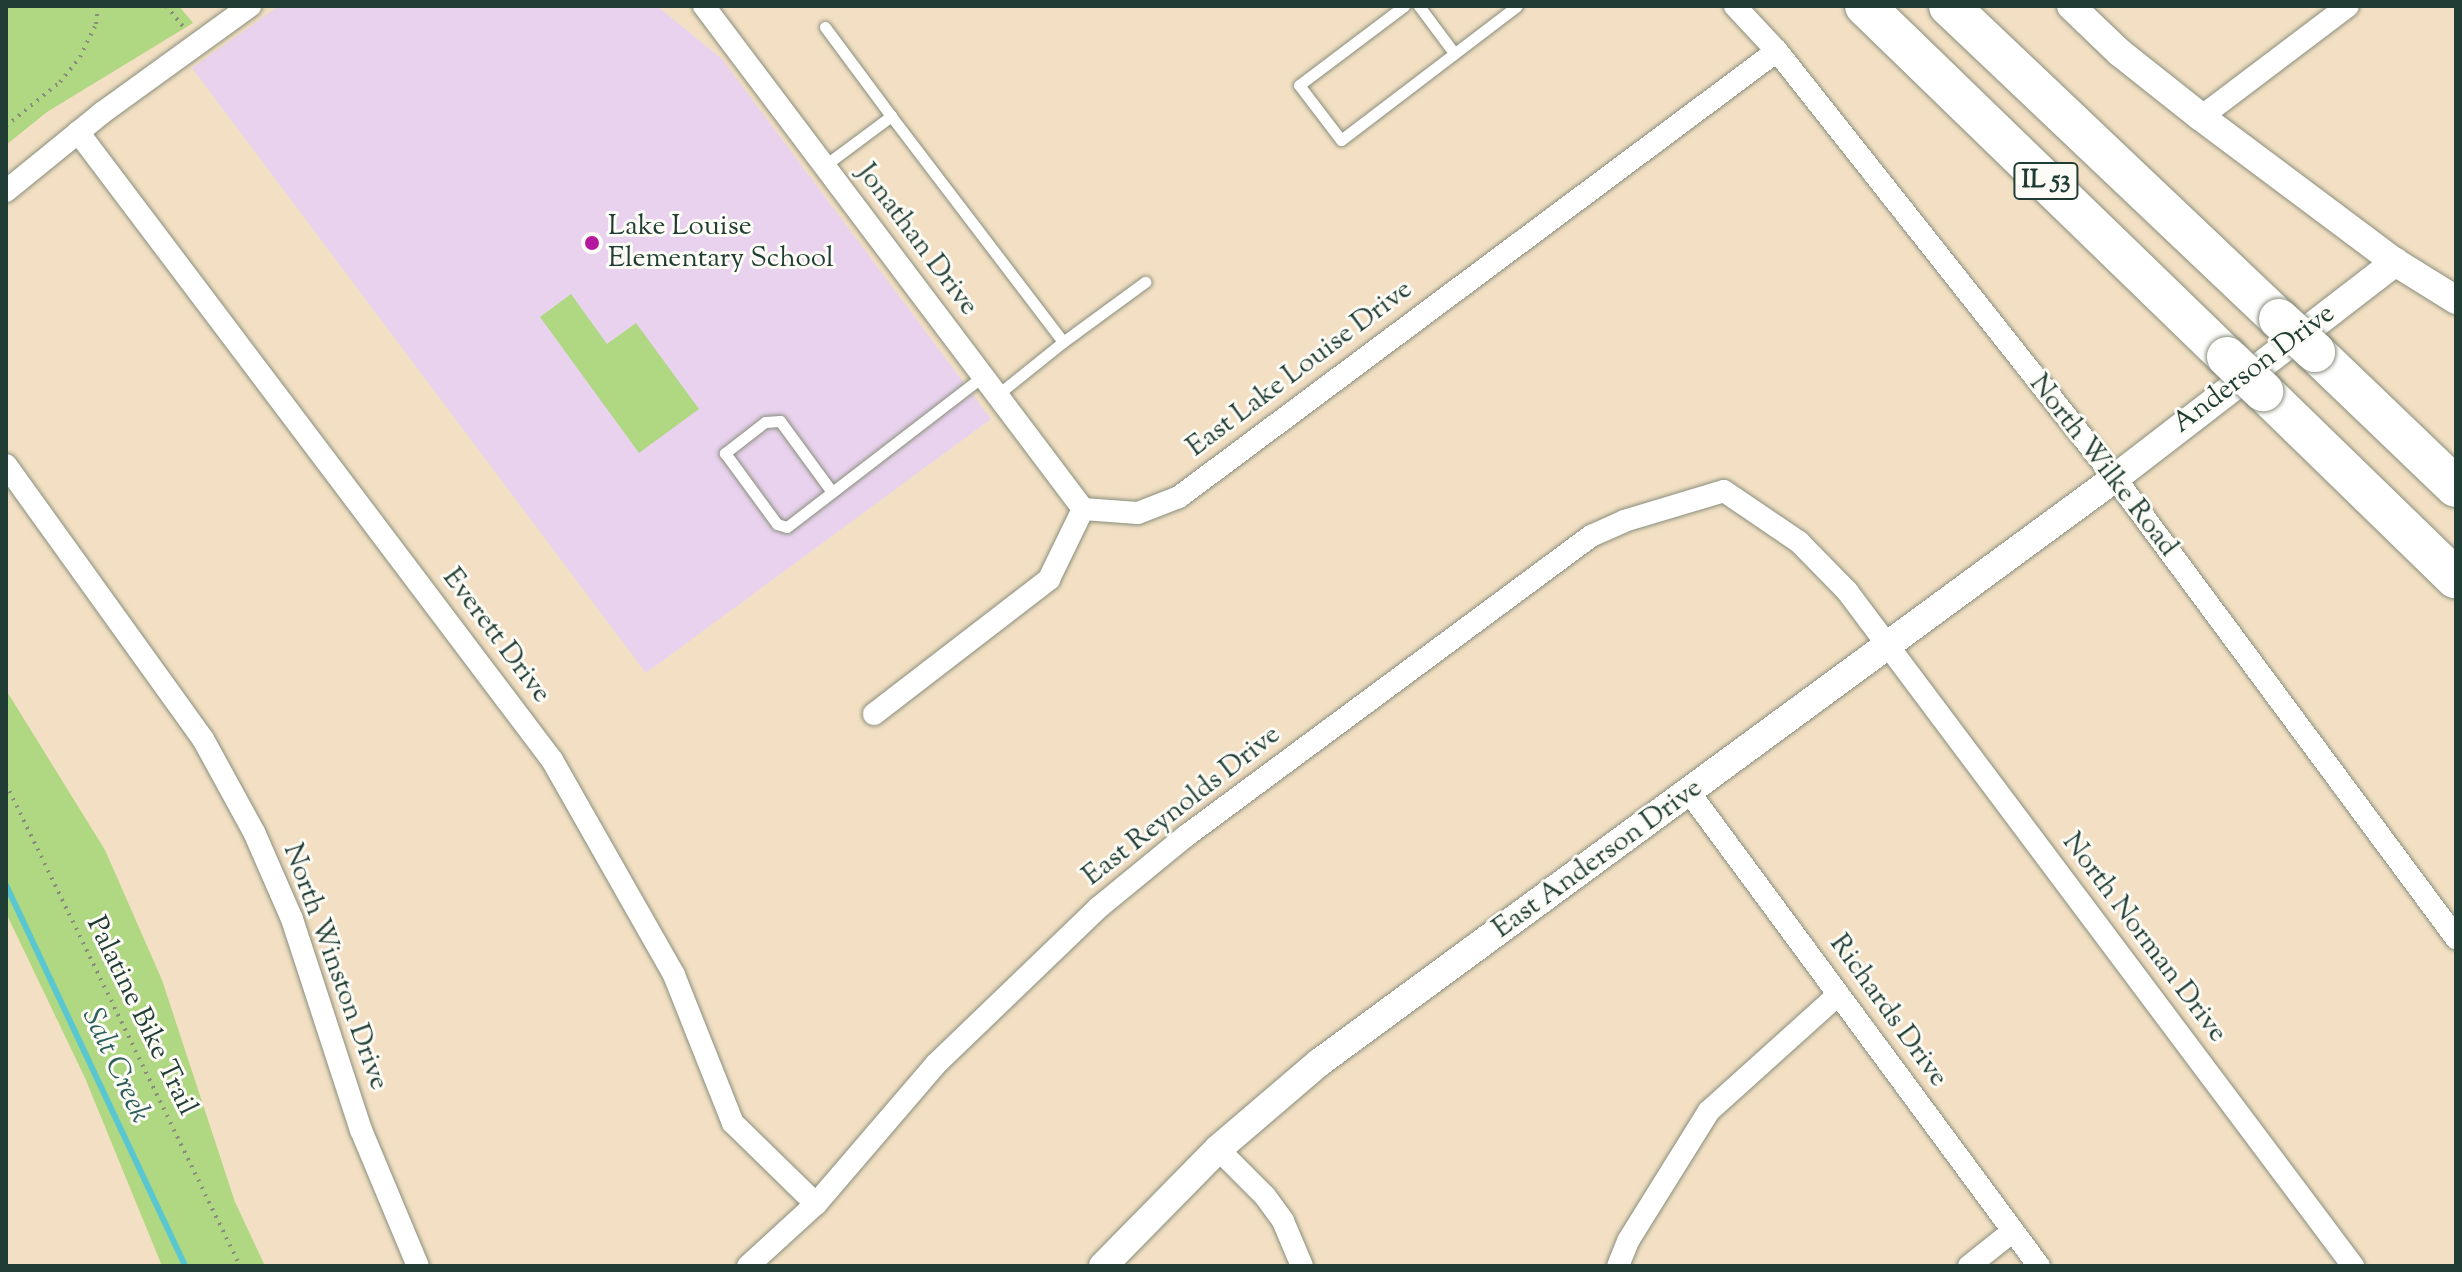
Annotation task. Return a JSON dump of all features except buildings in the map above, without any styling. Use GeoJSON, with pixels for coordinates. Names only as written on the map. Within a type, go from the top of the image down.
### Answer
{"type":"FeatureCollection","features":[{"type":"Feature","properties":{"kind":"highway","name":"IL 53"},"geometry":{"type":"LineString","coordinates":[[1865,6],[2456,579]]}},
{"type":"Feature","properties":{"kind":"highway","name":"IL 53"},"geometry":{"type":"LineString","coordinates":[[1949,6],[2456,487]]}},
{"type":"Feature","properties":{"kind":"street"},"geometry":{"type":"LineString","coordinates":[[6,191],[78,132],[250,6]]}},
{"type":"Feature","properties":{"kind":"street","name":"Jonathan Drive"},"geometry":{"type":"LineString","coordinates":[[704,6],[1083,509]]}},
{"type":"Feature","properties":{"kind":"street","name":"North Wilke Road"},"geometry":{"type":"LineString","coordinates":[[1735,6],[1777,51],[2115,478],[2456,938]]}},
{"type":"Feature","properties":{"kind":"street"},"geometry":{"type":"LineString","coordinates":[[2201,117],[2348,6]]}},
{"type":"Feature","properties":{"kind":"street"},"geometry":{"type":"LineString","coordinates":[[2073,7],[2119,52],[2201,117],[2395,262],[2456,300]]}},
{"type":"Feature","properties":{"kind":"street","name":"East Lake Louise Drive"},"geometry":{"type":"LineString","coordinates":[[1083,509],[1138,513],[1170,503],[1777,51]]}},
{"type":"Feature","properties":{"kind":"street","name":"Everett Drive"},"geometry":{"type":"LineString","coordinates":[[78,132],[552,760],[674,975],[733,1123],[816,1204]]}},
{"type":"Feature","properties":{"kind":"street","name":"Anderson Drive"},"geometry":{"type":"LineString","coordinates":[[2115,478],[2395,262]]}},
{"type":"Feature","properties":{"kind":"street","name":"North Winston Drive"},"geometry":{"type":"LineString","coordinates":[[6,465],[203,739],[254,832],[292,919],[361,1130],[418,1266]]}},
{"type":"Feature","properties":{"kind":"street","name":"East Anderson Drive"},"geometry":{"type":"LineString","coordinates":[[1103,1266],[1130,1235],[1218,1149],[1320,1062],[2115,478]]}},
{"type":"Feature","properties":{"kind":"street","name":"East Reynolds Drive"},"geometry":{"type":"LineString","coordinates":[[748,1266],[816,1204],[936,1064],[1098,908],[1186,836],[1591,536],[1624,521],[1724,491]]}},
{"type":"Feature","properties":{"kind":"street","name":"North Norman Drive"},"geometry":{"type":"LineString","coordinates":[[1724,491],[1799,542],[1821,562],[1888,646],[2353,1266]]}},
{"type":"Feature","properties":{"kind":"street"},"geometry":{"type":"LineString","coordinates":[[874,714],[1049,579],[1083,509]]}},
{"type":"Feature","properties":{"kind":"street","name":"Richards Drive"},"geometry":{"type":"LineString","coordinates":[[1689,792],[2039,1266]]}},
{"type":"Feature","properties":{"kind":"street"},"geometry":{"type":"LineString","coordinates":[[1618,1266],[1628,1241],[1709,1111],[1838,995]]}},
{"type":"Feature","properties":{"kind":"street"},"geometry":{"type":"LineString","coordinates":[[1218,1149],[1265,1196],[1283,1221],[1302,1266]]}},
{"type":"Feature","properties":{"kind":"street"},"geometry":{"type":"LineString","coordinates":[[1969,1266],[2013,1231]]}},
{"type":"Feature","properties":{"kind":"lane"},"geometry":{"type":"LineString","coordinates":[[1404,6],[1299,85],[1341,140],[1517,6]]}},
{"type":"Feature","properties":{"kind":"lane"},"geometry":{"type":"LineString","coordinates":[[1419,6],[1454,53]]}},
{"type":"Feature","properties":{"kind":"lane"},"geometry":{"type":"LineString","coordinates":[[825,27],[1063,342]]}},
{"type":"Feature","properties":{"kind":"lane"},"geometry":{"type":"LineString","coordinates":[[824,166],[891,116]]}},
{"type":"Feature","properties":{"kind":"lane"},"geometry":{"type":"LineString","coordinates":[[997,395],[1145,282]]}},
{"type":"Feature","properties":{"kind":"lane"},"geometry":{"type":"LineString","coordinates":[[832,492],[780,421],[765,422],[725,453],[782,527],[787,527],[983,376]]}},
{"type":"Feature","properties":{"kind":"path"},"geometry":{"type":"LineString","coordinates":[[6,126],[60,82],[80,57],[96,24],[98,6]]}},
{"type":"Feature","properties":{"kind":"path"},"geometry":{"type":"LineString","coordinates":[[166,6],[197,43]]}},
{"type":"Feature","properties":{"kind":"path","name":"Palatine Bike Trail"},"geometry":{"type":"LineString","coordinates":[[6,784],[240,1266]]}},
{"type":"Feature","properties":{"kind":"shaded area","name":"Lake Louise Elementary School"},"geometry":{"type":"Polygon","coordinates":[[[279,6],[657,6],[722,59],[991,419],[646,673],[192,68],[279,6]]]}},
{"type":"Feature","properties":{"kind":"green space"},"geometry":{"type":"Polygon","coordinates":[[[6,6],[179,6],[193,23],[47,112],[6,145],[6,6]]]}},
{"type":"Feature","properties":{"kind":"green space"},"geometry":{"type":"Polygon","coordinates":[[[571,294],[607,344],[636,323],[699,409],[639,453],[540,317],[571,294]]]}},
{"type":"Feature","properties":{"kind":"green space"},"geometry":{"type":"Polygon","coordinates":[[[6,690],[105,850],[162,980],[235,1202],[265,1266],[162,1266],[85,1078],[6,913],[6,690]]]}},
{"type":"Feature","properties":{"kind":"waterway","name":"Salt Creek"},"geometry":{"type":"LineString","coordinates":[[6,885],[185,1266]]}},
{"type":"Feature","properties":{"kind":"place","name":"Lake Louise Elementary School"},"geometry":{"type":"Point","coordinates":[592,243]}}]}
